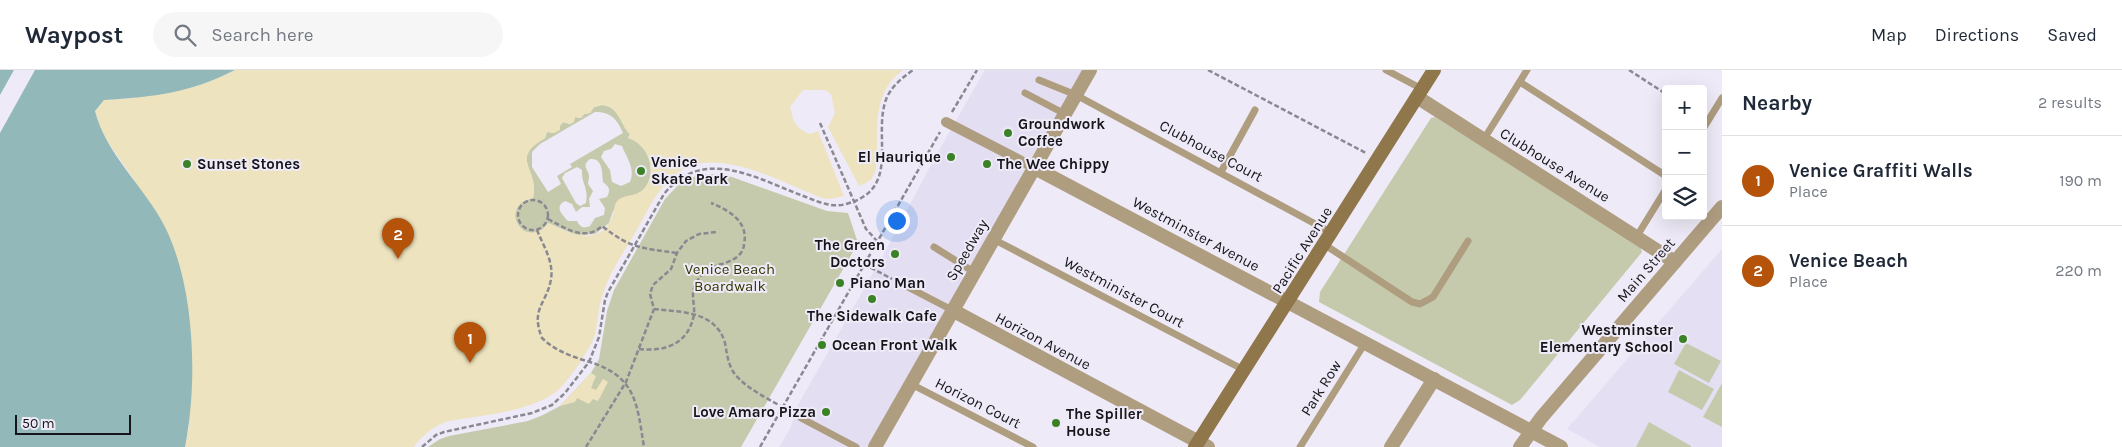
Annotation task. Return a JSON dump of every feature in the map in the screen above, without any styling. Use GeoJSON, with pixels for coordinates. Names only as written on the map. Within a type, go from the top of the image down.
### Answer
{"type":"FeatureCollection","features":[{"type":"Feature","properties":{"kind":"main road","name":"Pacific Avenue"},"geometry":{"type":"LineString","coordinates":[[1200,445],[1244,370],[1289,302],[1434,70]]}},
{"type":"Feature","properties":{"kind":"street","name":"Speedway"},"geometry":{"type":"LineString","coordinates":[[875,447],[1090,70]]}},
{"type":"Feature","properties":{"kind":"street","name":"Clubhouse Avenue"},"geometry":{"type":"LineString","coordinates":[[1420,93],[1484,139],[1675,262]]}},
{"type":"Feature","properties":{"kind":"street","name":"Westminster Avenue"},"geometry":{"type":"LineString","coordinates":[[946,122],[1562,447]]}},
{"type":"Feature","properties":{"kind":"street","name":"Main Street"},"geometry":{"type":"LineString","coordinates":[[1520,447],[1531,431],[1722,207]]}},
{"type":"Feature","properties":{"kind":"street","name":"Horizon Avenue"},"geometry":{"type":"LineString","coordinates":[[952,310],[1200,445]]}},
{"type":"Feature","properties":{"kind":"street"},"geometry":{"type":"LineString","coordinates":[[1391,447],[1434,379]]}},
{"type":"Feature","properties":{"kind":"lane"},"geometry":{"type":"LineString","coordinates":[[1386,70],[1420,93]]}},
{"type":"Feature","properties":{"kind":"lane"},"geometry":{"type":"LineString","coordinates":[[1484,139],[1527,70]]}},
{"type":"Feature","properties":{"kind":"lane","name":"Clubhouse Court"},"geometry":{"type":"LineString","coordinates":[[1039,80],[1076,95],[1332,233]]}},
{"type":"Feature","properties":{"kind":"lane"},"geometry":{"type":"LineString","coordinates":[[1520,82],[1664,175]]}},
{"type":"Feature","properties":{"kind":"lane"},"geometry":{"type":"LineString","coordinates":[[1025,93],[1065,114]]}},
{"type":"Feature","properties":{"kind":"lane"},"geometry":{"type":"LineString","coordinates":[[1707,122],[1722,98]]}},
{"type":"Feature","properties":{"kind":"lane"},"geometry":{"type":"LineString","coordinates":[[1221,172],[1255,110]]}},
{"type":"Feature","properties":{"kind":"lane"},"geometry":{"type":"LineString","coordinates":[[1636,236],[1662,195]]}},
{"type":"Feature","properties":{"kind":"lane","name":"Westminister Court"},"geometry":{"type":"LineString","coordinates":[[992,239],[1244,370]]}},
{"type":"Feature","properties":{"kind":"lane"},"geometry":{"type":"LineString","coordinates":[[1325,245],[1412,302],[1420,304],[1433,297],[1468,241]]}},
{"type":"Feature","properties":{"kind":"lane"},"geometry":{"type":"LineString","coordinates":[[934,247],[974,272]]}},
{"type":"Feature","properties":{"kind":"lane","name":"Horizon Avenue"},"geometry":{"type":"LineString","coordinates":[[902,284],[952,310]]}},
{"type":"Feature","properties":{"kind":"lane","name":"Park Row"},"geometry":{"type":"LineString","coordinates":[[1300,447],[1365,343]]}},
{"type":"Feature","properties":{"kind":"lane","name":"Horizon Court"},"geometry":{"type":"LineString","coordinates":[[911,384],[1033,447]]}},
{"type":"Feature","properties":{"kind":"lane"},"geometry":{"type":"LineString","coordinates":[[801,418],[856,447]]}},
{"type":"Feature","properties":{"kind":"path"},"geometry":{"type":"LineString","coordinates":[[422,447],[436,435],[444,432],[532,414],[552,405],[565,394],[589,362],[599,336],[605,300],[634,246],[659,200],[672,183],[684,174],[710,167],[738,172],[826,205],[837,206],[854,201],[873,188],[880,174],[883,161],[882,118],[887,97],[894,85],[913,70]]}},
{"type":"Feature","properties":{"kind":"path"},"geometry":{"type":"LineString","coordinates":[[760,447],[977,70]]}},
{"type":"Feature","properties":{"kind":"path"},"geometry":{"type":"LineString","coordinates":[[1208,70],[1363,151],[1377,161]]}},
{"type":"Feature","properties":{"kind":"path"},"geometry":{"type":"LineString","coordinates":[[1630,70],[1662,91]]}},
{"type":"Feature","properties":{"kind":"path"},"geometry":{"type":"LineString","coordinates":[[820,123],[866,229],[878,241]]}},
{"type":"Feature","properties":{"kind":"path"},"geometry":{"type":"LineString","coordinates":[[530,200],[540,202],[546,208],[548,219],[543,227],[537,230],[528,230],[520,223],[518,214],[522,205],[530,200]]}},
{"type":"Feature","properties":{"kind":"path"},"geometry":{"type":"LineString","coordinates":[[638,349],[660,350],[674,345],[686,332],[694,314],[692,298],[695,284],[711,267],[737,257],[744,246],[743,228],[736,218],[724,208],[711,204]]}},
{"type":"Feature","properties":{"kind":"path"},"geometry":{"type":"LineString","coordinates":[[548,219],[578,233],[594,232],[602,226],[622,241],[634,246],[677,253]]}},
{"type":"Feature","properties":{"kind":"path"},"geometry":{"type":"LineString","coordinates":[[537,230],[552,270],[552,278],[537,320],[542,338],[568,355],[589,362],[626,382],[637,407],[644,447]]}},
{"type":"Feature","properties":{"kind":"path"},"geometry":{"type":"LineString","coordinates":[[586,447],[626,382],[654,309],[651,289],[671,269],[677,253],[686,241],[699,234],[716,232]]}},
{"type":"Feature","properties":{"kind":"path"},"geometry":{"type":"LineString","coordinates":[[864,264],[902,284]]}},
{"type":"Feature","properties":{"kind":"path"},"geometry":{"type":"LineString","coordinates":[[654,309],[694,314],[708,320],[718,329],[724,341],[733,371],[742,381],[783,407]]}},
{"type":"Feature","properties":{"kind":"shaded area"},"geometry":{"type":"Polygon","coordinates":[[[0,70],[235,70],[219,78],[187,89],[156,95],[104,100],[95,111],[100,127],[108,142],[157,212],[165,227],[183,278],[191,335],[192,365],[192,394],[185,447],[0,447],[0,70]]]}},
{"type":"Feature","properties":{"kind":"shaded area"},"geometry":{"type":"Polygon","coordinates":[[[985,70],[1082,70],[868,447],[779,447],[790,429],[799,403],[884,254],[933,161],[985,70]]]}},
{"type":"Feature","properties":{"kind":"shaded area","name":"Westminster Elementary School"},"geometry":{"type":"Polygon","coordinates":[[[1722,249],[1722,447],[1600,447],[1567,429],[1722,249]]]}},
{"type":"Feature","properties":{"kind":"green space","name":"Venice Skate Park"},"geometry":{"type":"Polygon","coordinates":[[[608,106],[616,112],[630,134],[628,138],[638,143],[645,150],[651,170],[645,188],[638,194],[627,196],[613,211],[609,223],[595,234],[576,235],[548,223],[538,232],[524,231],[516,221],[515,213],[521,202],[533,198],[534,188],[527,159],[528,152],[534,145],[545,138],[547,132],[554,133],[563,122],[570,124],[575,117],[581,118],[584,114],[590,113],[594,107],[608,106]],[[595,112],[540,144],[532,152],[532,167],[548,192],[561,184],[557,176],[572,167],[570,164],[623,133],[613,117],[605,113],[595,112]],[[615,144],[611,149],[604,151],[601,157],[610,170],[612,182],[621,186],[630,182],[632,177],[630,163],[622,146],[615,144]],[[590,159],[586,163],[589,176],[588,184],[593,191],[589,199],[590,207],[582,207],[576,212],[572,204],[565,201],[560,208],[568,221],[577,221],[581,226],[588,227],[595,218],[604,215],[605,208],[599,199],[607,197],[609,190],[603,182],[600,163],[590,159]],[[577,167],[565,173],[562,178],[576,203],[580,206],[586,203],[587,198],[582,170],[577,167]]]}},
{"type":"Feature","properties":{"kind":"green space"},"geometry":{"type":"Polygon","coordinates":[[[1435,117],[1640,246],[1642,252],[1520,400],[1512,405],[1319,302],[1320,292],[1431,118],[1435,117]]]}},
{"type":"Feature","properties":{"kind":"green space","name":"Venice Beach Boardwalk"},"geometry":{"type":"Polygon","coordinates":[[[702,174],[729,176],[827,211],[848,213],[858,243],[741,447],[428,447],[440,439],[449,436],[528,421],[560,406],[591,373],[599,359],[607,311],[614,290],[665,199],[682,181],[702,174]]]}},
{"type":"Feature","properties":{"kind":"green space"},"geometry":{"type":"Polygon","coordinates":[[[1686,343],[1721,361],[1709,383],[1674,364],[1686,343]]]}},
{"type":"Feature","properties":{"kind":"green space"},"geometry":{"type":"Polygon","coordinates":[[[1679,370],[1714,389],[1702,410],[1668,392],[1679,370]]]}},
{"type":"Feature","properties":{"kind":"green space"},"geometry":{"type":"Polygon","coordinates":[[[1722,383],[1722,427],[1703,417],[1722,383]]]}},
{"type":"Feature","properties":{"kind":"green space"},"geometry":{"type":"Polygon","coordinates":[[[1649,422],[1691,446],[1691,447],[1636,447],[1649,422]]]}},
{"type":"Feature","properties":{"kind":"sand"},"geometry":{"type":"Polygon","coordinates":[[[235,70],[903,70],[887,87],[882,97],[878,117],[875,172],[871,179],[859,186],[828,127],[835,113],[831,94],[825,90],[803,90],[790,107],[794,120],[801,130],[810,134],[818,131],[844,196],[830,199],[822,198],[770,176],[730,164],[694,165],[672,177],[651,204],[609,279],[601,302],[595,334],[589,348],[568,379],[558,390],[547,397],[535,403],[506,412],[449,421],[425,434],[414,447],[185,447],[189,427],[135,181],[107,141],[95,111],[104,100],[134,98],[223,76],[235,70]],[[608,106],[594,107],[590,113],[584,114],[581,118],[575,117],[574,122],[570,124],[563,122],[560,130],[554,133],[547,132],[545,138],[534,145],[528,152],[528,165],[534,188],[533,198],[518,207],[515,216],[519,226],[524,231],[538,232],[548,223],[565,231],[583,236],[599,233],[612,218],[615,204],[618,200],[640,192],[648,183],[651,168],[646,153],[635,141],[628,138],[630,134],[616,112],[608,106]]]}},
{"type":"Feature","properties":{"kind":"sand"},"geometry":{"type":"Polygon","coordinates":[[[591,373],[596,376],[591,388],[596,390],[603,379],[608,382],[598,401],[593,399],[589,404],[577,398],[575,402],[560,406],[591,373]]]}},
{"type":"Feature","properties":{"kind":"pier"},"geometry":{"type":"Polygon","coordinates":[[[14,70],[35,70],[0,133],[0,95],[14,70]]]}},
{"type":"Feature","properties":{"kind":"place","name":"Groundwork Coffee"},"geometry":{"type":"Point","coordinates":[1008,133]}},
{"type":"Feature","properties":{"kind":"place","name":"El Haurique"},"geometry":{"type":"Point","coordinates":[951,157]}},
{"type":"Feature","properties":{"kind":"place","name":"Sunset Stones"},"geometry":{"type":"Point","coordinates":[187,164]}},
{"type":"Feature","properties":{"kind":"place","name":"The Wee Chippy"},"geometry":{"type":"Point","coordinates":[987,164]}},
{"type":"Feature","properties":{"kind":"place","name":"Venice Skate Park"},"geometry":{"type":"Point","coordinates":[641,171]}},
{"type":"Feature","properties":{"kind":"place","name":"The Green Doctors"},"geometry":{"type":"Point","coordinates":[895,254]}},
{"type":"Feature","properties":{"kind":"place","name":"Venice Beach"},"geometry":{"type":"Point","coordinates":[398,259]}},
{"type":"Feature","properties":{"kind":"place","name":"Piano Man"},"geometry":{"type":"Point","coordinates":[840,283]}},
{"type":"Feature","properties":{"kind":"place","name":"The Sidewalk Cafe"},"geometry":{"type":"Point","coordinates":[872,299]}},
{"type":"Feature","properties":{"kind":"place","name":"Westminster Elementary School"},"geometry":{"type":"Point","coordinates":[1683,339]}},
{"type":"Feature","properties":{"kind":"place","name":"Ocean Front Walk"},"geometry":{"type":"Point","coordinates":[822,345]}},
{"type":"Feature","properties":{"kind":"place","name":"Venice Graffiti Walls"},"geometry":{"type":"Point","coordinates":[470,363]}},
{"type":"Feature","properties":{"kind":"place","name":"Love Amaro Pizza"},"geometry":{"type":"Point","coordinates":[826,412]}},
{"type":"Feature","properties":{"kind":"place","name":"The Spiller House"},"geometry":{"type":"Point","coordinates":[1056,423]}}]}
